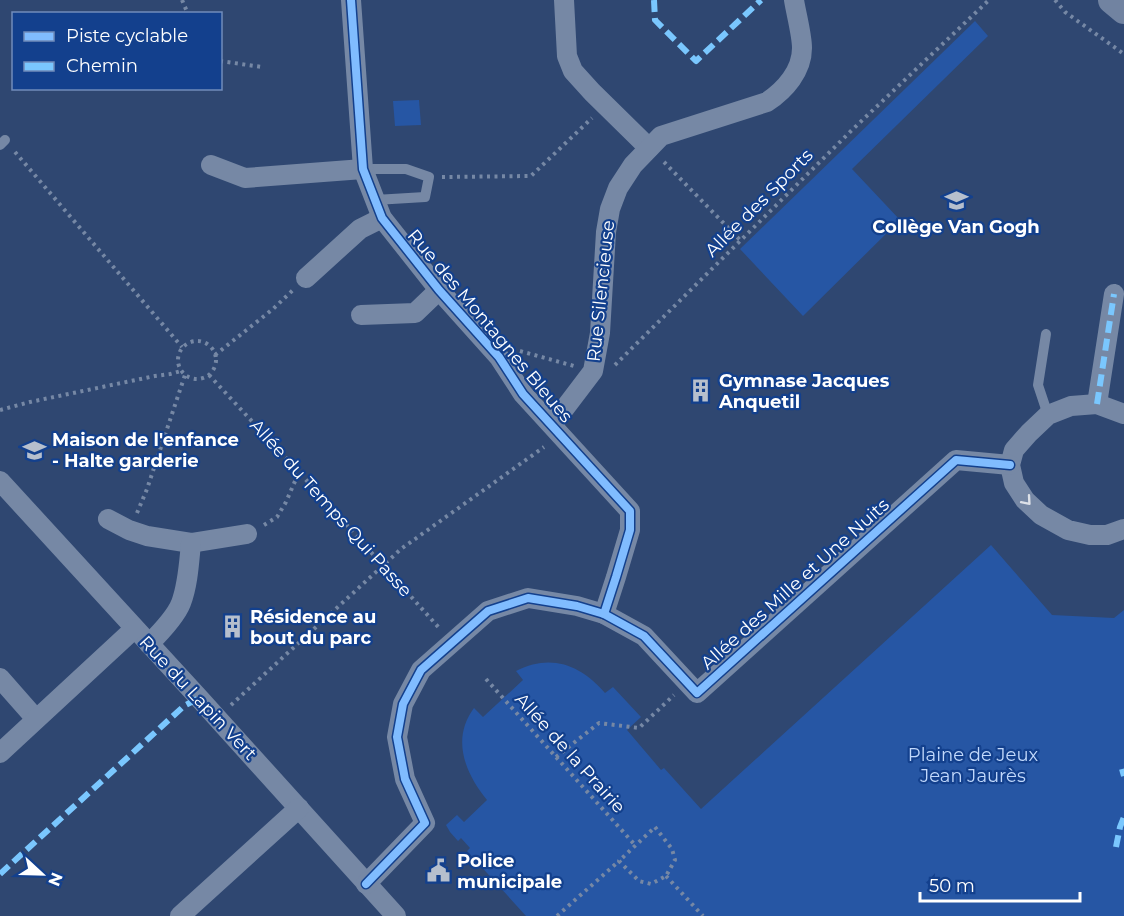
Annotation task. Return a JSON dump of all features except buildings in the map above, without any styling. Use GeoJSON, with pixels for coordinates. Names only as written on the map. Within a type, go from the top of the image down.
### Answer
{"type":"FeatureCollection","features":[{"type":"Feature","properties":{"kind":"main road"},"geometry":{"type":"LineString","coordinates":[[1112,0],[1124,10]]}},
{"type":"Feature","properties":{"kind":"street","name":"Rue des Montagnes Bleues"},"geometry":{"type":"LineString","coordinates":[[351,0],[363,169],[378,209],[439,290],[500,357],[523,394],[630,511],[630,530],[604,614]]}},
{"type":"Feature","properties":{"kind":"street"},"geometry":{"type":"LineString","coordinates":[[564,0],[567,56],[573,71],[649,148]]}},
{"type":"Feature","properties":{"kind":"street","name":"Rue Silencieuse"},"geometry":{"type":"LineString","coordinates":[[556,430],[600,371],[606,232],[610,208],[618,188],[633,165],[662,136],[767,102],[777,96],[790,81],[799,65],[802,48],[794,0]]}},
{"type":"Feature","properties":{"kind":"street"},"geometry":{"type":"LineString","coordinates":[[211,165],[244,178],[363,169]]}},
{"type":"Feature","properties":{"kind":"street"},"geometry":{"type":"LineString","coordinates":[[306,278],[360,229],[378,209]]}},
{"type":"Feature","properties":{"kind":"street"},"geometry":{"type":"LineString","coordinates":[[361,315],[415,313],[439,290]]}},
{"type":"Feature","properties":{"kind":"street"},"geometry":{"type":"LineString","coordinates":[[1097,404],[1114,294]]}},
{"type":"Feature","properties":{"kind":"street"},"geometry":{"type":"LineString","coordinates":[[1124,414],[1097,404],[1071,406],[1048,415],[1014,450],[1010,465],[1014,483],[1025,500],[1041,515],[1068,530],[1090,535],[1107,535],[1124,529]]}},
{"type":"Feature","properties":{"kind":"street","name":"Allée des Mille et Une Nuits"},"geometry":{"type":"LineString","coordinates":[[366,884],[424,824],[405,779],[397,737],[404,704],[421,670],[488,611],[528,598],[577,606],[604,614],[644,636],[697,693],[956,460],[1010,465]]}},
{"type":"Feature","properties":{"kind":"street","name":"Rue du Lapin Vert"},"geometry":{"type":"LineString","coordinates":[[0,481],[396,916]]}},
{"type":"Feature","properties":{"kind":"street"},"geometry":{"type":"LineString","coordinates":[[108,519],[129,531],[191,543],[247,534]]}},
{"type":"Feature","properties":{"kind":"street"},"geometry":{"type":"LineString","coordinates":[[149,644],[181,606],[191,543]]}},
{"type":"Feature","properties":{"kind":"street"},"geometry":{"type":"LineString","coordinates":[[0,753],[134,629]]}},
{"type":"Feature","properties":{"kind":"street"},"geometry":{"type":"LineString","coordinates":[[0,678],[36,720]]}},
{"type":"Feature","properties":{"kind":"street"},"geometry":{"type":"LineString","coordinates":[[180,916],[299,808]]}},
{"type":"Feature","properties":{"kind":"lane"},"geometry":{"type":"LineString","coordinates":[[363,169],[406,169],[429,177],[425,197],[378,209]]}},
{"type":"Feature","properties":{"kind":"lane"},"geometry":{"type":"LineString","coordinates":[[1046,334],[1038,385],[1048,415]]}},
{"type":"Feature","properties":{"kind":"path"},"geometry":{"type":"LineString","coordinates":[[1055,0],[1065,12],[1124,54]]}},
{"type":"Feature","properties":{"kind":"path"},"geometry":{"type":"LineString","coordinates":[[222,61],[262,67]]}},
{"type":"Feature","properties":{"kind":"path"},"geometry":{"type":"LineString","coordinates":[[429,177],[531,176],[605,105]]}},
{"type":"Feature","properties":{"kind":"path"},"geometry":{"type":"LineString","coordinates":[[2,143],[182,347]]}},
{"type":"Feature","properties":{"kind":"path"},"geometry":{"type":"LineString","coordinates":[[649,148],[741,241]]}},
{"type":"Feature","properties":{"kind":"path"},"geometry":{"type":"LineString","coordinates":[[215,355],[273,309],[306,278]]}},
{"type":"Feature","properties":{"kind":"path"},"geometry":{"type":"LineString","coordinates":[[193,340],[199,340],[211,346],[216,364],[209,375],[197,380],[180,371],[177,358],[182,347],[193,340]]}},
{"type":"Feature","properties":{"kind":"path"},"geometry":{"type":"LineString","coordinates":[[500,357],[507,349],[512,349],[600,371]]}},
{"type":"Feature","properties":{"kind":"path"},"geometry":{"type":"LineString","coordinates":[[0,410],[180,371]]}},
{"type":"Feature","properties":{"kind":"path"},"geometry":{"type":"LineString","coordinates":[[129,531],[147,489],[185,375]]}},
{"type":"Feature","properties":{"kind":"path"},"geometry":{"type":"LineString","coordinates":[[199,698],[212,688],[230,706],[401,549],[556,430]]}},
{"type":"Feature","properties":{"kind":"path"},"geometry":{"type":"LineString","coordinates":[[247,534],[277,517],[299,472]]}},
{"type":"Feature","properties":{"kind":"path"},"geometry":{"type":"LineString","coordinates":[[556,757],[599,723],[639,728],[687,682]]}},
{"type":"Feature","properties":{"kind":"path"},"geometry":{"type":"LineString","coordinates":[[557,916],[655,827],[672,849],[675,860],[666,876],[651,884],[639,881],[619,861]]}},
{"type":"Feature","properties":{"kind":"path"},"geometry":{"type":"LineString","coordinates":[[666,876],[703,916]]}},
{"type":"Feature","properties":{"kind":"green space"},"geometry":{"type":"Polygon","coordinates":[[[975,21],[988,36],[852,169],[900,220],[803,316],[740,249],[975,21]]]}},
{"type":"Feature","properties":{"kind":"green space"},"geometry":{"type":"Polygon","coordinates":[[[419,100],[421,125],[395,126],[393,101],[419,100]]]}},
{"type":"Feature","properties":{"kind":"green space","name":"Plaine de Jeux Jean Jaurès"},"geometry":{"type":"Polygon","coordinates":[[[991,545],[1052,615],[1114,618],[1124,610],[1124,916],[526,916],[467,851],[470,848],[461,838],[458,841],[446,825],[457,815],[464,822],[487,800],[472,779],[467,767],[462,744],[463,732],[474,708],[483,717],[523,680],[516,671],[541,663],[553,663],[576,669],[596,683],[605,693],[613,687],[641,717],[627,730],[661,770],[664,768],[701,809],[991,545]]]}},
{"type":"Feature","properties":{"kind":"marked path"},"geometry":{"type":"LineString","coordinates":[[654,0],[655,20],[696,61],[761,0]]}},
{"type":"Feature","properties":{"kind":"marked path"},"geometry":{"type":"LineString","coordinates":[[1097,404],[1114,294]]}},
{"type":"Feature","properties":{"kind":"marked path"},"geometry":{"type":"LineString","coordinates":[[0,874],[184,706],[199,698]]}},
{"type":"Feature","properties":{"kind":"marked path"},"geometry":{"type":"LineString","coordinates":[[1122,769],[1124,776]]}},
{"type":"Feature","properties":{"kind":"marked path"},"geometry":{"type":"LineString","coordinates":[[1116,847],[1124,817]]}},
{"type":"Feature","properties":{"kind":"cycle path"},"geometry":{"type":"LineString","coordinates":[[351,0],[363,169],[382,218],[439,290],[499,357],[523,394],[630,511],[630,530],[604,614]]}},
{"type":"Feature","properties":{"kind":"cycle path"},"geometry":{"type":"LineString","coordinates":[[366,884],[425,823],[405,779],[397,737],[403,704],[421,670],[488,611],[528,598],[577,606],[604,614],[644,636],[697,693],[956,460],[1010,465]]}},
{"type":"Feature","properties":{"kind":"place","name":"Collège Van Gogh"},"geometry":{"type":"Point","coordinates":[956,201]}},
{"type":"Feature","properties":{"kind":"place","name":"Gymnase Jacques Anquetil"},"geometry":{"type":"Point","coordinates":[701,391]}},
{"type":"Feature","properties":{"kind":"place","name":"Maison de l'enfance - Halte garderie"},"geometry":{"type":"Point","coordinates":[34,450]}},
{"type":"Feature","properties":{"kind":"place","name":"Résidence au bout du parc"},"geometry":{"type":"Point","coordinates":[232,627]}},
{"type":"Feature","properties":{"kind":"place","name":"Police municipale"},"geometry":{"type":"Point","coordinates":[439,871]}}]}
